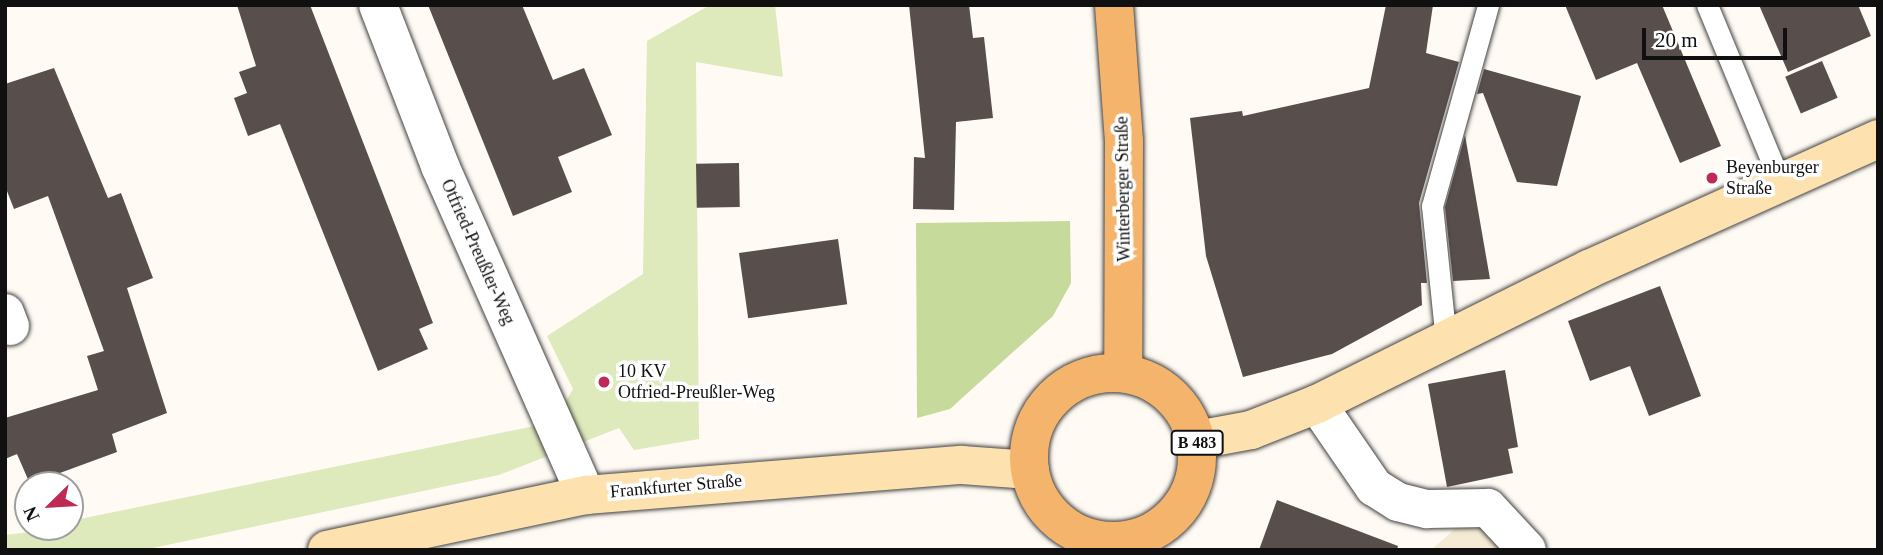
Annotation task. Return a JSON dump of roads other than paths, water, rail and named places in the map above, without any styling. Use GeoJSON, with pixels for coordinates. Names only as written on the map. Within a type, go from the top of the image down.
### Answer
{"type":"FeatureCollection","features":[{"type":"Feature","properties":{"kind":"main road","name":"Winterberger Straße"},"geometry":{"type":"LineString","coordinates":[[1114,5],[1124,141],[1123,373]]}},
{"type":"Feature","properties":{"kind":"main road"},"geometry":{"type":"LineString","coordinates":[[1197,440],[1251,430],[1317,404],[1780,181],[1878,139]]}},
{"type":"Feature","properties":{"kind":"main road","name":"B 483"},"geometry":{"type":"LineString","coordinates":[[1030,470],[1056,520],[1107,546],[1133,539],[1174,516],[1196,473],[1197,440],[1174,398],[1123,373]]}},
{"type":"Feature","properties":{"kind":"main road"},"geometry":{"type":"LineString","coordinates":[[1030,470],[1037,419],[1052,398],[1073,382],[1123,373]]}},
{"type":"Feature","properties":{"kind":"main road","name":"Frankfurter Straße"},"geometry":{"type":"LineString","coordinates":[[327,550],[586,495],[962,465],[1030,470]]}},
{"type":"Feature","properties":{"kind":"street","name":"Otfried-Preußler-Weg"},"geometry":{"type":"LineString","coordinates":[[378,5],[440,166],[586,495]]}},
{"type":"Feature","properties":{"kind":"street"},"geometry":{"type":"LineString","coordinates":[[1317,404],[1374,486],[1398,502],[1427,509],[1488,508],[1527,550]]}},
{"type":"Feature","properties":{"kind":"lane"},"geometry":{"type":"LineString","coordinates":[[1446,341],[1432,206],[1488,5]]}},
{"type":"Feature","properties":{"kind":"lane"},"geometry":{"type":"LineString","coordinates":[[1707,5],[1780,181]]}},
{"type":"Feature","properties":{"kind":"place","name":"Beyenburger Straße"},"geometry":{"type":"Point","coordinates":[1712,178]}},
{"type":"Feature","properties":{"kind":"place","name":"10 KV Otfried-Preußler-Weg"},"geometry":{"type":"Point","coordinates":[604,382]}}]}
